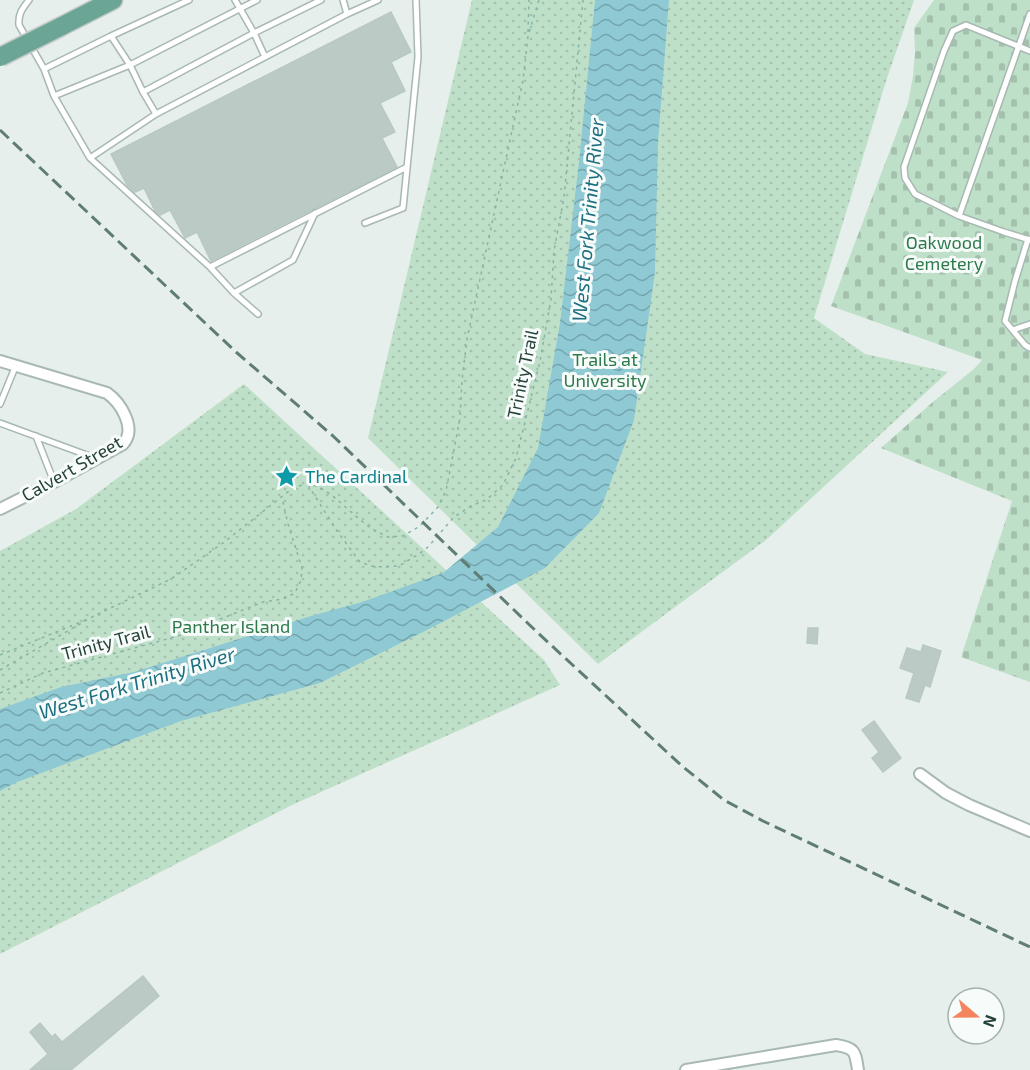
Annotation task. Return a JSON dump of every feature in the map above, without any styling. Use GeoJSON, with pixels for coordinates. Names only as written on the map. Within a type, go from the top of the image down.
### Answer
{"type":"FeatureCollection","features":[{"type":"Feature","properties":{"kind":"main road"},"geometry":{"type":"LineString","coordinates":[[0,57],[113,0]]}},
{"type":"Feature","properties":{"kind":"street","name":"Calvert Street"},"geometry":{"type":"LineString","coordinates":[[0,360],[101,391],[112,397],[127,420],[129,433],[123,444],[54,482],[3,505]]}},
{"type":"Feature","properties":{"kind":"street"},"geometry":{"type":"LineString","coordinates":[[920,774],[946,793],[969,805],[1030,831]]}},
{"type":"Feature","properties":{"kind":"street"},"geometry":{"type":"LineString","coordinates":[[686,1070],[836,1045],[853,1050],[858,1070]]}},
{"type":"Feature","properties":{"kind":"lane"},"geometry":{"type":"LineString","coordinates":[[29,0],[20,12],[19,26],[44,69],[54,96],[90,158],[258,314]]}},
{"type":"Feature","properties":{"kind":"lane"},"geometry":{"type":"LineString","coordinates":[[44,69],[189,0]]}},
{"type":"Feature","properties":{"kind":"lane"},"geometry":{"type":"LineString","coordinates":[[235,0],[266,57]]}},
{"type":"Feature","properties":{"kind":"lane"},"geometry":{"type":"LineString","coordinates":[[54,96],[130,65],[257,0]]}},
{"type":"Feature","properties":{"kind":"lane"},"geometry":{"type":"LineString","coordinates":[[143,92],[321,0]]}},
{"type":"Feature","properties":{"kind":"lane"},"geometry":{"type":"LineString","coordinates":[[343,0],[347,14]]}},
{"type":"Feature","properties":{"kind":"lane"},"geometry":{"type":"LineString","coordinates":[[90,158],[156,114],[378,0]]}},
{"type":"Feature","properties":{"kind":"lane"},"geometry":{"type":"LineString","coordinates":[[365,223],[403,208],[418,57],[416,0]]}},
{"type":"Feature","properties":{"kind":"lane"},"geometry":{"type":"LineString","coordinates":[[959,216],[1030,14]]}},
{"type":"Feature","properties":{"kind":"lane"},"geometry":{"type":"LineString","coordinates":[[1030,51],[966,26],[953,31],[904,167],[904,178],[915,194],[959,216],[1029,240],[1005,321],[1030,348]]}},
{"type":"Feature","properties":{"kind":"lane"},"geometry":{"type":"LineString","coordinates":[[111,36],[130,65],[156,114]]}},
{"type":"Feature","properties":{"kind":"lane"},"geometry":{"type":"LineString","coordinates":[[210,267],[407,167]]}},
{"type":"Feature","properties":{"kind":"lane"},"geometry":{"type":"LineString","coordinates":[[234,292],[293,260],[315,213]]}},
{"type":"Feature","properties":{"kind":"lane"},"geometry":{"type":"LineString","coordinates":[[1013,330],[1030,324]]}},
{"type":"Feature","properties":{"kind":"lane"},"geometry":{"type":"LineString","coordinates":[[0,404],[16,365]]}},
{"type":"Feature","properties":{"kind":"lane"},"geometry":{"type":"LineString","coordinates":[[0,423],[97,458]]}},
{"type":"Feature","properties":{"kind":"lane"},"geometry":{"type":"LineString","coordinates":[[36,436],[54,482]]}},
{"type":"Feature","properties":{"kind":"path"},"geometry":{"type":"LineString","coordinates":[[308,484],[319,487],[333,496],[358,518],[388,537],[403,536],[420,526],[438,507],[446,490],[460,418],[467,339],[523,80],[529,0]]}},
{"type":"Feature","properties":{"kind":"path"},"geometry":{"type":"LineString","coordinates":[[528,36],[539,0]]}},
{"type":"Feature","properties":{"kind":"path","name":"Trinity Trail"},"geometry":{"type":"LineString","coordinates":[[0,655],[94,616],[171,579],[223,543],[294,487],[308,484],[337,531],[360,562],[375,567],[399,566],[419,554],[454,517],[486,500],[503,485],[516,458],[540,362],[551,298],[554,251],[564,197],[583,0]]}},
{"type":"Feature","properties":{"kind":"path","name":"Trinity Trail"},"geometry":{"type":"LineString","coordinates":[[0,693],[43,673],[178,636],[263,602],[284,599],[295,593],[301,580],[302,568],[282,498]]}},
{"type":"Feature","properties":{"kind":"path","name":"Trinity Trail"},"geometry":{"type":"LineString","coordinates":[[0,670],[94,616]]}},
{"type":"Feature","properties":{"kind":"green space","name":"Trails at University"},"geometry":{"type":"Polygon","coordinates":[[[472,0],[914,0],[886,81],[814,318],[865,354],[948,372],[766,540],[598,664],[368,438],[472,0]]]}},
{"type":"Feature","properties":{"kind":"green space","name":"Oakwood Cemetery"},"geometry":{"type":"Polygon","coordinates":[[[934,0],[1030,0],[1030,682],[961,657],[1012,501],[881,448],[982,360],[831,306],[908,103],[915,52],[914,28],[934,0]]]}},
{"type":"Feature","properties":{"kind":"green space","name":"Panther Island"},"geometry":{"type":"Polygon","coordinates":[[[244,384],[544,660],[560,685],[292,805],[0,954],[0,551],[76,509],[244,384]]]}},
{"type":"Feature","properties":{"kind":"water","name":"West Fork Trinity River"},"geometry":{"type":"Polygon","coordinates":[[[595,0],[669,0],[658,142],[655,272],[634,420],[599,513],[545,568],[320,683],[181,721],[17,782],[0,791],[0,709],[61,687],[134,672],[362,602],[443,573],[498,527],[538,448],[560,323],[595,0]]]}},
{"type":"Feature","properties":{"kind":"building"},"geometry":{"type":"Polygon","coordinates":[[[391,12],[411,52],[391,62],[405,91],[380,103],[395,132],[382,138],[397,167],[211,261],[197,232],[185,238],[170,210],[160,215],[155,211],[144,188],[135,192],[127,185],[111,154],[391,12]]]}},
{"type":"Feature","properties":{"kind":"building"},"geometry":{"type":"Polygon","coordinates":[[[808,628],[818,628],[817,644],[807,643],[808,628]]]}},
{"type":"Feature","properties":{"kind":"building"},"geometry":{"type":"Polygon","coordinates":[[[923,645],[941,651],[930,687],[925,685],[919,702],[906,698],[914,673],[900,668],[907,648],[921,652],[923,645]]]}},
{"type":"Feature","properties":{"kind":"building"},"geometry":{"type":"Polygon","coordinates":[[[874,721],[901,758],[883,772],[872,758],[879,752],[862,730],[874,721]]]}},
{"type":"Feature","properties":{"kind":"building"},"geometry":{"type":"Polygon","coordinates":[[[143,976],[159,996],[71,1070],[30,1070],[48,1054],[30,1032],[40,1023],[52,1037],[55,1034],[62,1042],[143,976]]]}},
{"type":"Feature","properties":{"kind":"railway"},"geometry":{"type":"LineString","coordinates":[[0,130],[236,352],[333,436],[538,633],[682,766],[724,800],[763,821],[1030,947]]}},
{"type":"Feature","properties":{"kind":"place","name":"The Cardinal"},"geometry":{"type":"Point","coordinates":[287,477]}}]}
